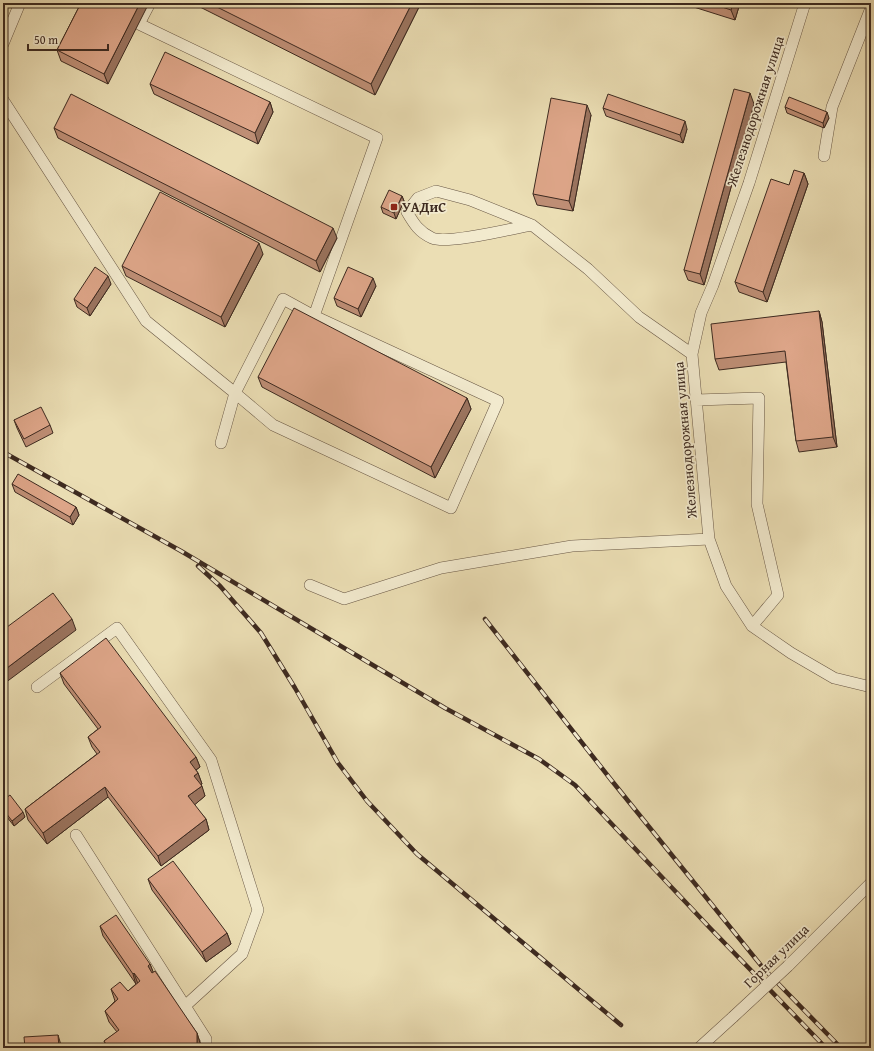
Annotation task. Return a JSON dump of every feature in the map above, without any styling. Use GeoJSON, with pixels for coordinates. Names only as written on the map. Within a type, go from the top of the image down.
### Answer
{"type":"FeatureCollection","features":[{"type":"Feature","properties":{"kind":"street"},"geometry":{"type":"LineString","coordinates":[[3,44],[20,3]]}},
{"type":"Feature","properties":{"kind":"street"},"geometry":{"type":"LineString","coordinates":[[150,3],[139,24],[377,138],[314,316]]}},
{"type":"Feature","properties":{"kind":"street","name":"Железнодорожная улица"},"geometry":{"type":"LineString","coordinates":[[805,3],[749,183],[713,285],[701,313],[692,354],[709,538],[726,586],[752,626],[791,653],[834,678],[871,687]]}},
{"type":"Feature","properties":{"kind":"street"},"geometry":{"type":"LineString","coordinates":[[824,156],[832,107],[871,8]]}},
{"type":"Feature","properties":{"kind":"street"},"geometry":{"type":"LineString","coordinates":[[3,100],[146,321],[235,393],[273,425],[452,508],[498,400],[314,316],[283,299],[235,393],[221,443]]}},
{"type":"Feature","properties":{"kind":"street"},"geometry":{"type":"LineString","coordinates":[[532,225],[460,239],[433,239],[417,228],[407,212],[418,198],[436,191],[470,200],[532,225],[588,269],[639,317],[692,354]]}},
{"type":"Feature","properties":{"kind":"street"},"geometry":{"type":"LineString","coordinates":[[696,400],[759,398],[757,504],[778,595],[752,626]]}},
{"type":"Feature","properties":{"kind":"street"},"geometry":{"type":"LineString","coordinates":[[310,585],[344,599],[448,566],[572,546],[709,538]]}},
{"type":"Feature","properties":{"kind":"street"},"geometry":{"type":"LineString","coordinates":[[36,687],[117,628],[211,760],[258,910],[242,954],[185,1006]]}},
{"type":"Feature","properties":{"kind":"street"},"geometry":{"type":"LineString","coordinates":[[76,835],[206,1039],[206,1048]]}},
{"type":"Feature","properties":{"kind":"street","name":"Горная улица"},"geometry":{"type":"LineString","coordinates":[[699,1048],[788,966],[871,883]]}},
{"type":"Feature","properties":{"kind":"building"},"geometry":{"type":"Polygon","coordinates":[[[81,3],[140,3],[104,74],[57,50],[81,3]]]}},
{"type":"Feature","properties":{"kind":"building"},"geometry":{"type":"Polygon","coordinates":[[[209,3],[412,3],[371,84],[209,3]]]}},
{"type":"Feature","properties":{"kind":"building"},"geometry":{"type":"Polygon","coordinates":[[[710,3],[733,3],[731,10],[710,3]]]}},
{"type":"Feature","properties":{"kind":"building"},"geometry":{"type":"Polygon","coordinates":[[[165,52],[270,102],[255,133],[150,84],[165,52]]]}},
{"type":"Feature","properties":{"kind":"building"},"geometry":{"type":"Polygon","coordinates":[[[734,89],[750,93],[700,274],[684,270],[734,89]]]}},
{"type":"Feature","properties":{"kind":"building"},"geometry":{"type":"Polygon","coordinates":[[[71,94],[333,228],[316,261],[54,128],[71,94]]]}},
{"type":"Feature","properties":{"kind":"building"},"geometry":{"type":"Polygon","coordinates":[[[608,94],[685,121],[680,135],[603,108],[608,94]]]}},
{"type":"Feature","properties":{"kind":"building"},"geometry":{"type":"Polygon","coordinates":[[[789,97],[827,112],[823,123],[785,107],[789,97]]]}},
{"type":"Feature","properties":{"kind":"building"},"geometry":{"type":"Polygon","coordinates":[[[551,98],[587,105],[569,201],[533,194],[551,98]]]}},
{"type":"Feature","properties":{"kind":"building"},"geometry":{"type":"Polygon","coordinates":[[[794,170],[804,173],[763,292],[735,282],[771,179],[789,185],[794,170]]]}},
{"type":"Feature","properties":{"kind":"building"},"geometry":{"type":"Polygon","coordinates":[[[389,190],[402,196],[394,213],[381,207],[389,190]]]}},
{"type":"Feature","properties":{"kind":"building"},"geometry":{"type":"Polygon","coordinates":[[[160,192],[259,243],[221,317],[122,266],[160,192]]]}},
{"type":"Feature","properties":{"kind":"building"},"geometry":{"type":"Polygon","coordinates":[[[95,267],[108,276],[87,308],[74,299],[95,267]]]}},
{"type":"Feature","properties":{"kind":"building"},"geometry":{"type":"Polygon","coordinates":[[[348,267],[373,278],[358,309],[334,298],[348,267]]]}},
{"type":"Feature","properties":{"kind":"building"},"geometry":{"type":"Polygon","coordinates":[[[294,308],[467,398],[431,467],[258,377],[294,308]]]}},
{"type":"Feature","properties":{"kind":"building"},"geometry":{"type":"Polygon","coordinates":[[[819,311],[833,437],[796,441],[785,351],[715,359],[711,324],[819,311]]]}},
{"type":"Feature","properties":{"kind":"building"},"geometry":{"type":"Polygon","coordinates":[[[41,407],[50,425],[24,439],[14,420],[41,407]]]}},
{"type":"Feature","properties":{"kind":"building"},"geometry":{"type":"Polygon","coordinates":[[[18,474],[76,507],[70,517],[12,484],[18,474]]]}},
{"type":"Feature","properties":{"kind":"building"},"geometry":{"type":"Polygon","coordinates":[[[53,593],[72,619],[3,671],[3,630],[53,593]]]}},
{"type":"Feature","properties":{"kind":"building"},"geometry":{"type":"Polygon","coordinates":[[[106,638],[196,757],[190,762],[198,773],[194,776],[202,786],[188,796],[206,819],[158,856],[105,787],[43,833],[25,809],[100,752],[88,737],[101,727],[60,673],[106,638]]]}},
{"type":"Feature","properties":{"kind":"building"},"geometry":{"type":"Polygon","coordinates":[[[10,795],[23,812],[12,821],[3,809],[3,800],[10,795]]]}},
{"type":"Feature","properties":{"kind":"building"},"geometry":{"type":"Polygon","coordinates":[[[173,861],[227,933],[202,952],[148,879],[173,861]]]}},
{"type":"Feature","properties":{"kind":"building"},"geometry":{"type":"Polygon","coordinates":[[[116,915],[150,964],[148,966],[152,973],[155,971],[197,1033],[197,1048],[109,1048],[104,1041],[119,1030],[105,1011],[118,999],[111,989],[120,982],[128,991],[140,981],[134,973],[133,974],[100,926],[116,915]]]}},
{"type":"Feature","properties":{"kind":"building"},"geometry":{"type":"Polygon","coordinates":[[[58,1035],[59,1048],[25,1048],[24,1037],[58,1035]]]}},
{"type":"Feature","properties":{"kind":"railway"},"geometry":{"type":"LineString","coordinates":[[3,452],[181,551],[445,708],[539,759],[575,785],[826,1048]]}},
{"type":"Feature","properties":{"kind":"railway"},"geometry":{"type":"LineString","coordinates":[[198,566],[220,586],[261,633],[295,688],[338,763],[367,801],[417,854],[621,1025]]}},
{"type":"Feature","properties":{"kind":"railway"},"geometry":{"type":"LineString","coordinates":[[485,619],[612,781],[764,969],[841,1048]]}},
{"type":"Feature","properties":{"kind":"place","name":"УАДиС"},"geometry":{"type":"Point","coordinates":[394,207]}}]}
